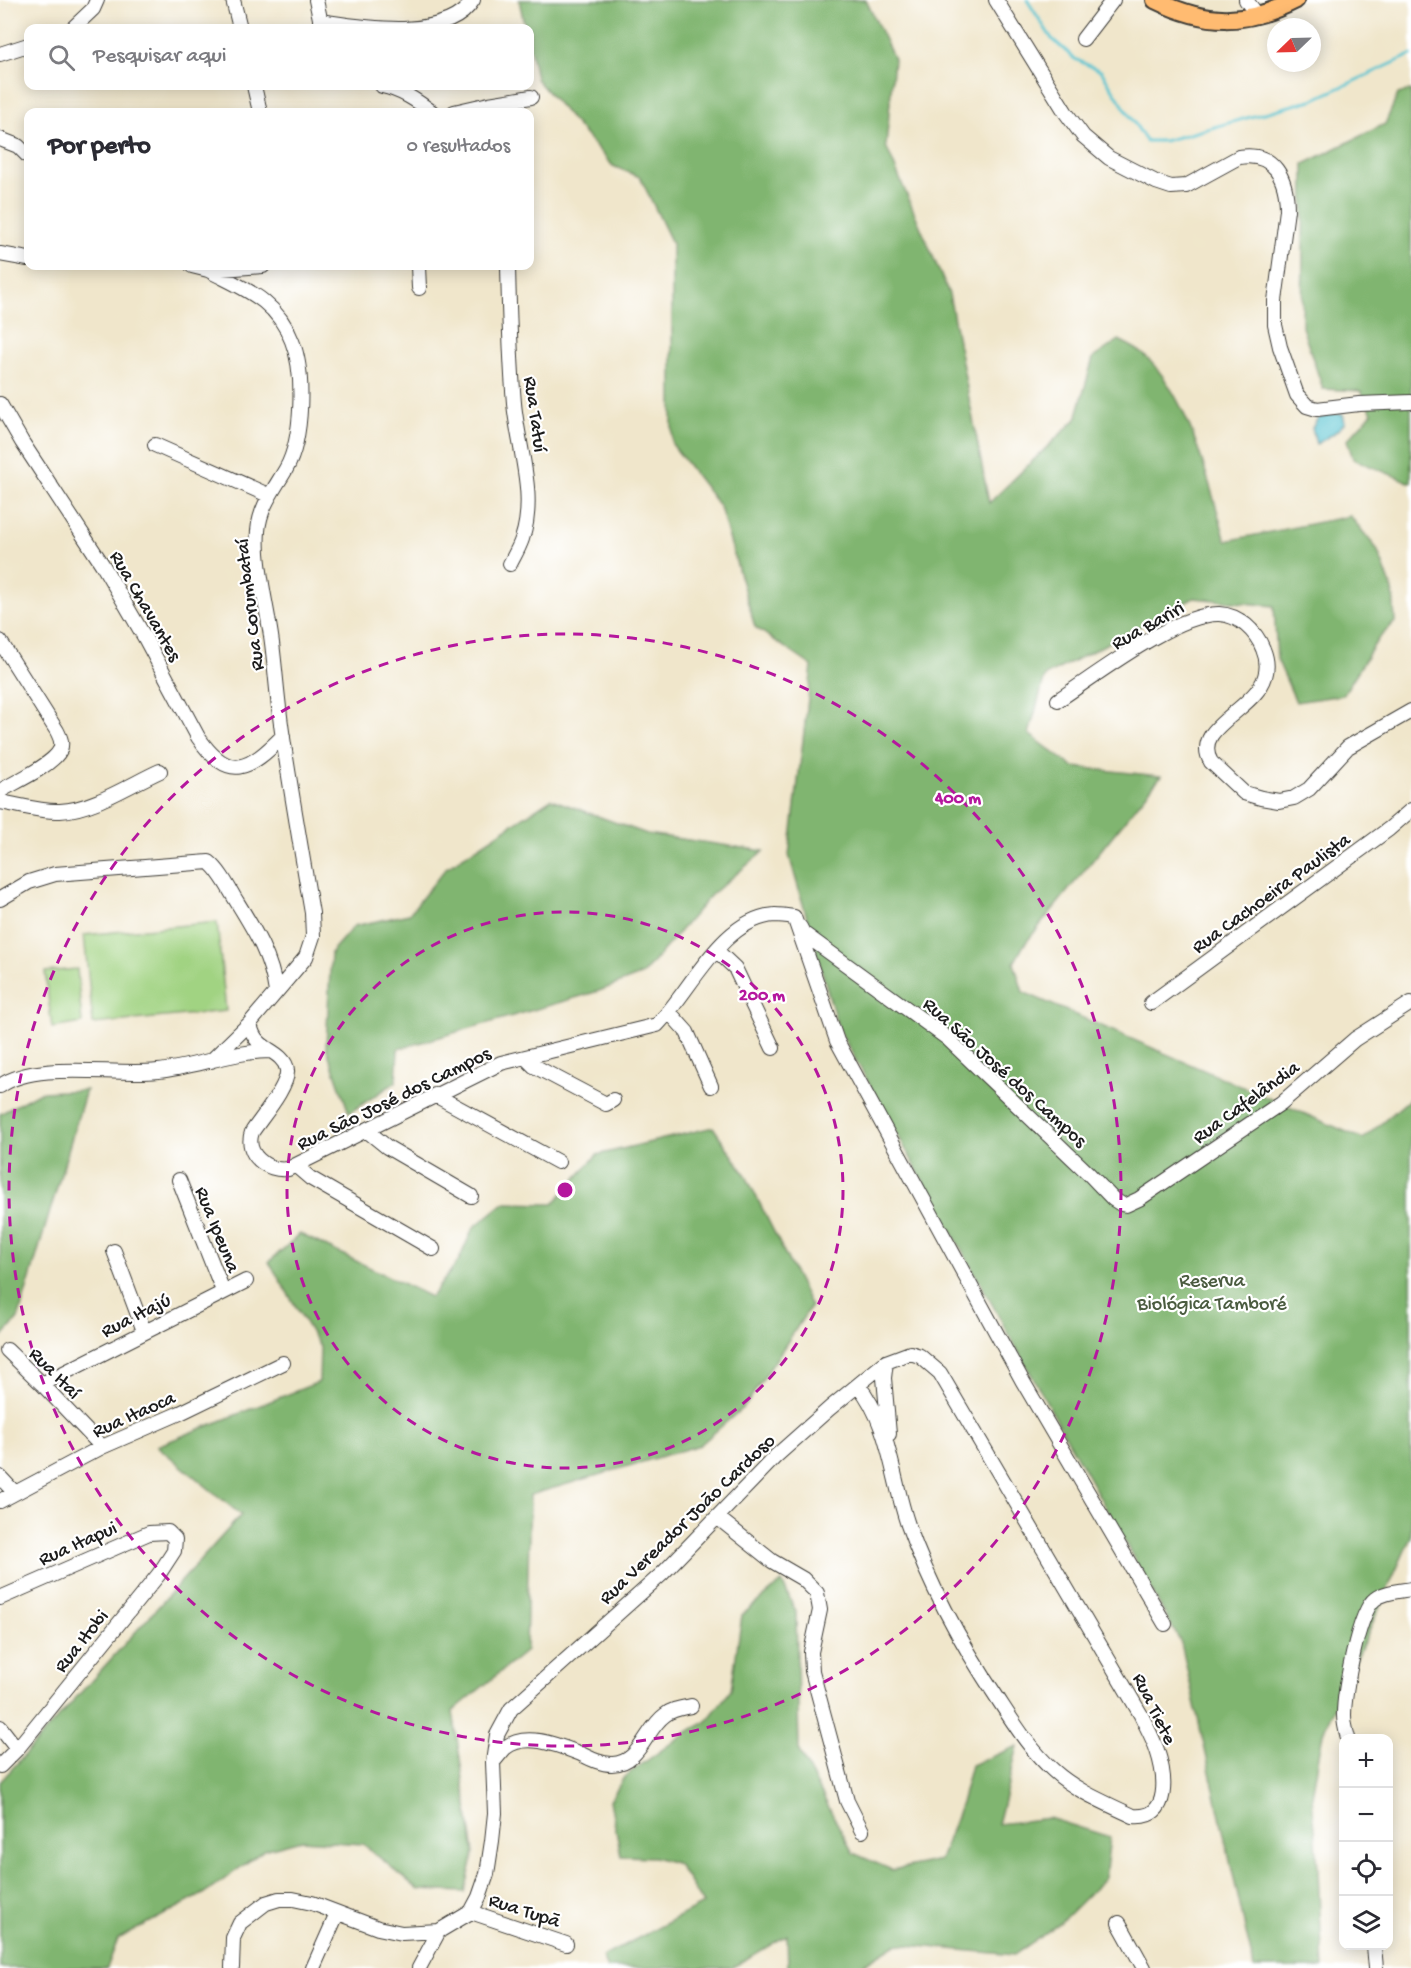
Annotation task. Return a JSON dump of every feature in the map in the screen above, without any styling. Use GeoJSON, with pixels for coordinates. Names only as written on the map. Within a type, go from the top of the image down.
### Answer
{"type":"FeatureCollection","features":[{"type":"Feature","properties":{"kind":"main road"},"geometry":{"type":"LineString","coordinates":[[1155,0],[1176,10],[1213,20],[1258,16],[1296,0]]}},
{"type":"Feature","properties":{"kind":"street"},"geometry":{"type":"LineString","coordinates":[[77,24],[93,9],[97,0]]}},
{"type":"Feature","properties":{"kind":"street"},"geometry":{"type":"LineString","coordinates":[[233,0],[239,24]]}},
{"type":"Feature","properties":{"kind":"street"},"geometry":{"type":"LineString","coordinates":[[316,0],[321,24]]}},
{"type":"Feature","properties":{"kind":"street"},"geometry":{"type":"LineString","coordinates":[[439,24],[454,18],[470,5],[472,0]]}},
{"type":"Feature","properties":{"kind":"street"},"geometry":{"type":"LineString","coordinates":[[996,0],[1066,113],[1083,136],[1109,158],[1156,182],[1171,187],[1185,186],[1247,155],[1264,158],[1278,172],[1287,196],[1287,210],[1275,301],[1275,325],[1292,383],[1302,402],[1317,409],[1359,404],[1411,402]]}},
{"type":"Feature","properties":{"kind":"street"},"geometry":{"type":"LineString","coordinates":[[1083,39],[1113,0]]}},
{"type":"Feature","properties":{"kind":"street"},"geometry":{"type":"LineString","coordinates":[[1246,0],[1258,16]]}},
{"type":"Feature","properties":{"kind":"street"},"geometry":{"type":"LineString","coordinates":[[0,54],[24,46]]}},
{"type":"Feature","properties":{"kind":"street"},"geometry":{"type":"LineString","coordinates":[[255,90],[259,108]]}},
{"type":"Feature","properties":{"kind":"street"},"geometry":{"type":"LineString","coordinates":[[398,90],[427,108]]}},
{"type":"Feature","properties":{"kind":"street"},"geometry":{"type":"LineString","coordinates":[[472,108],[531,97]]}},
{"type":"Feature","properties":{"kind":"street"},"geometry":{"type":"LineString","coordinates":[[0,139],[24,149]]}},
{"type":"Feature","properties":{"kind":"street"},"geometry":{"type":"LineString","coordinates":[[0,254],[24,259]]}},
{"type":"Feature","properties":{"kind":"street","name":"Rua Corumbataí"},"geometry":{"type":"LineString","coordinates":[[208,270],[268,303],[283,321],[293,341],[297,359],[299,434],[286,469],[268,495],[261,516],[258,547],[283,736],[312,913],[313,936],[306,957],[250,1023],[211,1061]]}},
{"type":"Feature","properties":{"kind":"street"},"geometry":{"type":"LineString","coordinates":[[418,270],[418,288]]}},
{"type":"Feature","properties":{"kind":"street","name":"Rua Tatuí"},"geometry":{"type":"LineString","coordinates":[[508,270],[514,401],[527,491],[522,540],[510,564]]}},
{"type":"Feature","properties":{"kind":"street","name":"Rua Chavantes"},"geometry":{"type":"LineString","coordinates":[[0,404],[21,442],[102,564],[207,752],[218,762],[227,766],[248,764],[258,760],[283,736]]}},
{"type":"Feature","properties":{"kind":"street"},"geometry":{"type":"LineString","coordinates":[[154,445],[268,495]]}},
{"type":"Feature","properties":{"kind":"street","name":"Rua Bariri"},"geometry":{"type":"LineString","coordinates":[[1058,700],[1146,642],[1177,626],[1202,616],[1220,614],[1238,618],[1262,646],[1268,662],[1266,678],[1257,693],[1212,732],[1207,750],[1208,756],[1218,769],[1244,793],[1279,801],[1294,798],[1309,789],[1348,747],[1411,711]]}},
{"type":"Feature","properties":{"kind":"street"},"geometry":{"type":"LineString","coordinates":[[0,641],[57,731],[61,746],[59,752],[50,760],[0,791]]}},
{"type":"Feature","properties":{"kind":"street"},"geometry":{"type":"LineString","coordinates":[[0,802],[53,811],[76,809],[160,771]]}},
{"type":"Feature","properties":{"kind":"street","name":"Rua Cachoeira Paulista"},"geometry":{"type":"LineString","coordinates":[[1150,1003],[1389,829],[1411,810]]}},
{"type":"Feature","properties":{"kind":"street"},"geometry":{"type":"LineString","coordinates":[[0,899],[29,882],[55,874],[209,862],[222,877],[261,941],[273,973],[276,992]]}},
{"type":"Feature","properties":{"kind":"street","name":"Rua São José dos Campos"},"geometry":{"type":"LineString","coordinates":[[250,1023],[256,1040],[284,1062],[286,1076],[252,1132],[251,1149],[258,1159],[278,1170],[288,1169],[501,1063],[657,1026],[670,1013],[716,950],[741,927],[752,921],[774,915],[794,917],[803,933],[947,1038],[1113,1199],[1126,1205]]}},
{"type":"Feature","properties":{"kind":"street"},"geometry":{"type":"LineString","coordinates":[[794,917],[837,1041],[1022,1380],[1165,1624]]}},
{"type":"Feature","properties":{"kind":"street"},"geometry":{"type":"LineString","coordinates":[[716,950],[735,968],[772,1048]]}},
{"type":"Feature","properties":{"kind":"street","name":"Rua Cafelândia"},"geometry":{"type":"LineString","coordinates":[[1126,1205],[1139,1199],[1281,1103],[1355,1040],[1411,1003]]}},
{"type":"Feature","properties":{"kind":"street"},"geometry":{"type":"LineString","coordinates":[[670,1013],[687,1032],[711,1086]]}},
{"type":"Feature","properties":{"kind":"street"},"geometry":{"type":"LineString","coordinates":[[0,1086],[20,1076],[40,1072],[156,1071],[271,1051]]}},
{"type":"Feature","properties":{"kind":"street"},"geometry":{"type":"LineString","coordinates":[[555,1051],[551,1064],[555,1078]]}},
{"type":"Feature","properties":{"kind":"street"},"geometry":{"type":"LineString","coordinates":[[526,1058],[534,1066],[606,1104],[613,1100]]}},
{"type":"Feature","properties":{"kind":"street"},"geometry":{"type":"LineString","coordinates":[[435,1095],[558,1162]]}},
{"type":"Feature","properties":{"kind":"street"},"geometry":{"type":"LineString","coordinates":[[366,1130],[387,1147],[471,1196]]}},
{"type":"Feature","properties":{"kind":"street"},"geometry":{"type":"LineString","coordinates":[[296,1166],[310,1178],[433,1249]]}},
{"type":"Feature","properties":{"kind":"street","name":"Rua Ipeuna"},"geometry":{"type":"LineString","coordinates":[[179,1180],[224,1292]]}},
{"type":"Feature","properties":{"kind":"street"},"geometry":{"type":"LineString","coordinates":[[114,1251],[144,1331]]}},
{"type":"Feature","properties":{"kind":"street","name":"Rua Itajú"},"geometry":{"type":"LineString","coordinates":[[42,1384],[246,1281]]}},
{"type":"Feature","properties":{"kind":"street","name":"Rua Itaí"},"geometry":{"type":"LineString","coordinates":[[7,1350],[102,1448]]}},
{"type":"Feature","properties":{"kind":"street","name":"Rua Vereador João Cardoso"},"geometry":{"type":"LineString","coordinates":[[471,1912],[487,1874],[491,1852],[495,1813],[493,1762],[497,1735],[511,1709],[528,1691],[663,1573],[776,1456],[886,1362],[910,1353],[920,1356],[940,1373]]}},
{"type":"Feature","properties":{"kind":"street","name":"Rua Itaoca"},"geometry":{"type":"LineString","coordinates":[[0,1501],[102,1448],[180,1413],[283,1362]]}},
{"type":"Feature","properties":{"kind":"street","name":"Rua Tiete"},"geometry":{"type":"LineString","coordinates":[[886,1362],[884,1378],[890,1454]]}},
{"type":"Feature","properties":{"kind":"street","name":"Rua Tiete"},"geometry":{"type":"LineString","coordinates":[[858,1385],[875,1411],[890,1454],[908,1526],[941,1601],[983,1677],[1020,1734],[1036,1755],[1056,1773],[1086,1794],[1132,1816],[1141,1817],[1154,1811],[1163,1794],[1163,1773],[1157,1748],[1141,1715],[940,1373]]}},
{"type":"Feature","properties":{"kind":"street"},"geometry":{"type":"LineString","coordinates":[[0,1477],[15,1493]]}},
{"type":"Feature","properties":{"kind":"street"},"geometry":{"type":"LineString","coordinates":[[717,1517],[772,1561],[803,1579],[817,1593],[820,1610],[811,1652],[812,1671],[847,1801],[862,1831]]}},
{"type":"Feature","properties":{"kind":"street","name":"Rua Itapui"},"geometry":{"type":"LineString","coordinates":[[0,1598],[132,1539],[157,1532],[171,1534]]}},
{"type":"Feature","properties":{"kind":"street","name":"Rua Itobi"},"geometry":{"type":"LineString","coordinates":[[0,1766],[17,1749],[159,1574],[174,1551],[176,1543],[171,1534]]}},
{"type":"Feature","properties":{"kind":"street"},"geometry":{"type":"LineString","coordinates":[[1347,1734],[1344,1714],[1346,1690],[1352,1658],[1366,1611],[1375,1599],[1411,1588]]}},
{"type":"Feature","properties":{"kind":"street"},"geometry":{"type":"LineString","coordinates":[[493,1762],[506,1747],[515,1743],[539,1741],[560,1745],[596,1761],[613,1764],[622,1762],[631,1757],[642,1745],[663,1716],[671,1711],[691,1706]]}},
{"type":"Feature","properties":{"kind":"street"},"geometry":{"type":"LineString","coordinates":[[0,1727],[17,1749]]}},
{"type":"Feature","properties":{"kind":"street"},"geometry":{"type":"LineString","coordinates":[[232,1968],[234,1938],[240,1923],[266,1903],[279,1899],[312,1903],[378,1928],[402,1933],[439,1930],[471,1912]]}},
{"type":"Feature","properties":{"kind":"street","name":"Rua Tupã"},"geometry":{"type":"LineString","coordinates":[[471,1912],[566,1944]]}},
{"type":"Feature","properties":{"kind":"street"},"geometry":{"type":"LineString","coordinates":[[313,1968],[337,1914]]}},
{"type":"Feature","properties":{"kind":"street"},"geometry":{"type":"LineString","coordinates":[[1119,1923],[1144,1968]]}},
{"type":"Feature","properties":{"kind":"street"},"geometry":{"type":"LineString","coordinates":[[419,1968],[439,1930]]}},
{"type":"Feature","properties":{"kind":"street"},"geometry":{"type":"LineString","coordinates":[[1374,1950],[1376,1968]]}},
{"type":"Feature","properties":{"kind":"green space","name":"Reserva Biológica Tamboré"},"geometry":{"type":"Polygon","coordinates":[[[519,0],[866,0],[894,59],[886,146],[949,294],[989,503],[1076,419],[1093,358],[1119,340],[1143,354],[1173,393],[1195,441],[1226,541],[1350,516],[1377,549],[1393,591],[1395,622],[1378,639],[1343,695],[1296,702],[1277,659],[1274,606],[1194,598],[1045,676],[1029,734],[1073,767],[1161,776],[1024,945],[1014,963],[1023,992],[1363,1139],[1411,1098],[1411,1537],[1323,1733],[1312,1796],[1323,1968],[1254,1968],[1181,1643],[838,1028],[789,855],[812,666],[755,627],[720,507],[672,444],[672,243],[640,177],[613,166],[536,79],[534,24],[524,24],[519,0]]]}},
{"type":"Feature","properties":{"kind":"green space"},"geometry":{"type":"Polygon","coordinates":[[[1411,90],[1411,483],[1353,459],[1347,440],[1372,413],[1361,391],[1323,389],[1302,327],[1304,164],[1385,124],[1398,94],[1411,90]]]}},
{"type":"Feature","properties":{"kind":"green space"},"geometry":{"type":"Polygon","coordinates":[[[551,799],[647,834],[764,851],[710,896],[643,974],[599,991],[398,1049],[396,1082],[349,1113],[326,1047],[331,952],[354,926],[409,914],[446,868],[551,799]]]}},
{"type":"Feature","properties":{"kind":"green space"},"geometry":{"type":"Polygon","coordinates":[[[217,922],[226,1011],[93,1024],[84,935],[217,922]]]}},
{"type":"Feature","properties":{"kind":"green space"},"geometry":{"type":"Polygon","coordinates":[[[77,969],[82,1023],[52,1028],[45,972],[77,969]]]}},
{"type":"Feature","properties":{"kind":"green space"},"geometry":{"type":"Polygon","coordinates":[[[86,1090],[18,1319],[0,1339],[0,1114],[40,1092],[86,1090]]]}},
{"type":"Feature","properties":{"kind":"green space"},"geometry":{"type":"Polygon","coordinates":[[[713,1127],[745,1174],[811,1306],[746,1405],[700,1445],[530,1495],[526,1651],[453,1711],[474,1853],[465,1892],[419,1890],[363,1844],[301,1840],[264,1850],[207,1892],[118,1939],[107,1968],[0,1968],[0,1782],[241,1515],[157,1446],[319,1382],[320,1347],[269,1262],[300,1234],[431,1297],[459,1260],[473,1228],[504,1203],[553,1204],[597,1155],[713,1127]]]}},
{"type":"Feature","properties":{"kind":"green space"},"geometry":{"type":"Polygon","coordinates":[[[782,1582],[796,1612],[799,1751],[853,1853],[892,1870],[940,1860],[961,1803],[971,1765],[1018,1746],[998,1824],[1049,1818],[1110,1837],[1105,1878],[1060,1923],[1014,1955],[896,1944],[858,1968],[788,1968],[787,1935],[732,1968],[607,1968],[602,1957],[703,1904],[678,1864],[655,1857],[621,1856],[610,1801],[624,1777],[687,1732],[706,1722],[731,1690],[742,1615],[782,1582]]]}},
{"type":"Feature","properties":{"kind":"water"},"geometry":{"type":"Polygon","coordinates":[[[1331,414],[1343,414],[1345,422],[1339,429],[1316,444],[1312,428],[1318,418],[1331,414]]]}},
{"type":"Feature","properties":{"kind":"waterway"},"geometry":{"type":"LineString","coordinates":[[1027,0],[1052,39],[1075,59],[1101,71],[1146,141],[1164,141],[1315,99],[1411,55]]}}]}
